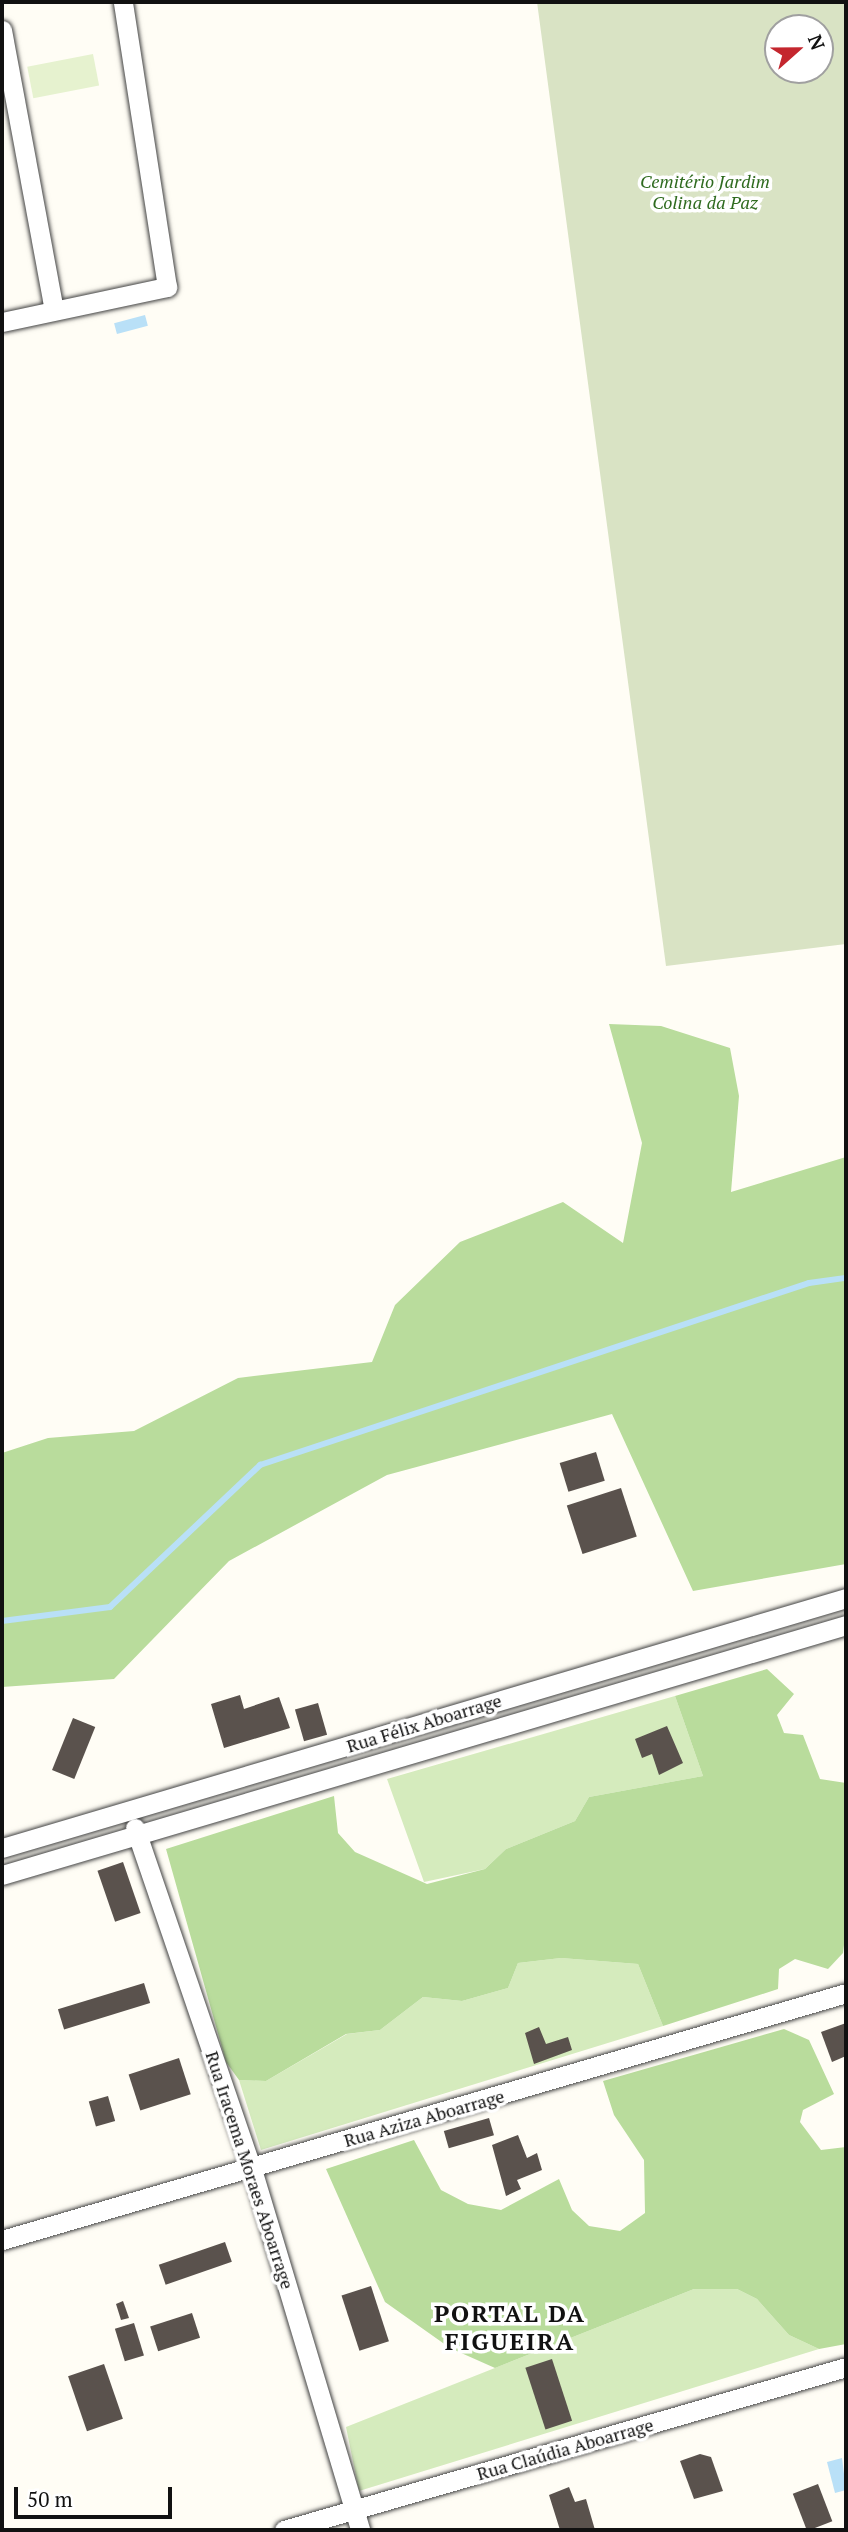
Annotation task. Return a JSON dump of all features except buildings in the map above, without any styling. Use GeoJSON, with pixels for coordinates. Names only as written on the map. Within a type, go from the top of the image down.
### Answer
{"type":"FeatureCollection","features":[{"type":"Feature","properties":{"kind":"street"},"geometry":{"type":"LineString","coordinates":[[2,322],[167,287],[123,2]]}},
{"type":"Feature","properties":{"kind":"street"},"geometry":{"type":"LineString","coordinates":[[2,30],[54,310]]}},
{"type":"Feature","properties":{"kind":"street","name":"Rua Félix Aboarrage"},"geometry":{"type":"LineString","coordinates":[[2,1848],[846,1598]]}},
{"type":"Feature","properties":{"kind":"street","name":"Rua Félix Aboarrage"},"geometry":{"type":"LineString","coordinates":[[2,1875],[138,1838],[846,1625]]}},
{"type":"Feature","properties":{"kind":"street","name":"Rua Iracema Moraes Aboarrage"},"geometry":{"type":"LineString","coordinates":[[129,1812],[252,2169],[360,2530]]}},
{"type":"Feature","properties":{"kind":"street","name":"Rua Aziza Aboarrage"},"geometry":{"type":"LineString","coordinates":[[2,2240],[846,1993]]}},
{"type":"Feature","properties":{"kind":"street","name":"Rua Claúdia Aboarrage"},"geometry":{"type":"LineString","coordinates":[[284,2530],[846,2368]]}},
{"type":"Feature","properties":{"kind":"green space","name":"Cemitério Jardim Colina da Paz"},"geometry":{"type":"Polygon","coordinates":[[[537,2],[846,2],[846,944],[666,966],[537,2]]]}},
{"type":"Feature","properties":{"kind":"green space"},"geometry":{"type":"Polygon","coordinates":[[[93,54],[99,85],[33,98],[27,67],[93,54]]]}},
{"type":"Feature","properties":{"kind":"green space"},"geometry":{"type":"Polygon","coordinates":[[[609,1024],[661,1026],[730,1048],[739,1096],[731,1192],[846,1157],[846,1564],[693,1591],[612,1414],[387,1475],[229,1561],[114,1679],[2,1687],[2,1453],[48,1438],[134,1431],[238,1378],[372,1362],[395,1305],[460,1242],[563,1202],[623,1243],[642,1143],[609,1024]]]}},
{"type":"Feature","properties":{"kind":"green space"},"geometry":{"type":"Polygon","coordinates":[[[767,1669],[794,1694],[777,1715],[784,1733],[803,1735],[820,1779],[846,1783],[845,1937],[843,1953],[828,1969],[795,1959],[779,1969],[778,1989],[663,2026],[638,1964],[561,1958],[518,1963],[508,1988],[462,2001],[423,1997],[380,2030],[346,2034],[266,2081],[239,2080],[226,2062],[166,1849],[334,1796],[338,1833],[355,1852],[427,1884],[485,1869],[506,1849],[575,1821],[589,1797],[703,1776],[675,1696],[767,1669]]]}},
{"type":"Feature","properties":{"kind":"green space"},"geometry":{"type":"Polygon","coordinates":[[[675,1696],[703,1776],[589,1797],[575,1821],[506,1849],[485,1869],[424,1882],[387,1779],[675,1696]]]}},
{"type":"Feature","properties":{"kind":"green space"},"geometry":{"type":"Polygon","coordinates":[[[561,1958],[638,1964],[663,2026],[261,2150],[239,2080],[266,2081],[347,2034],[380,2030],[423,1997],[462,2001],[508,1988],[518,1963],[561,1958]]]}},
{"type":"Feature","properties":{"kind":"green space"},"geometry":{"type":"Polygon","coordinates":[[[784,2029],[809,2040],[834,2094],[803,2110],[800,2122],[821,2150],[846,2147],[846,2344],[819,2349],[789,2335],[757,2299],[737,2289],[694,2289],[495,2368],[450,2348],[385,2302],[326,2169],[414,2140],[441,2190],[468,2204],[501,2210],[559,2179],[572,2210],[589,2226],[620,2231],[645,2213],[644,2160],[614,2115],[603,2081],[784,2029]]]}},
{"type":"Feature","properties":{"kind":"green space"},"geometry":{"type":"Polygon","coordinates":[[[694,2289],[737,2289],[757,2299],[789,2335],[819,2349],[359,2491],[346,2427],[694,2289]]]}},
{"type":"Feature","properties":{"kind":"water"},"geometry":{"type":"Polygon","coordinates":[[[145,315],[148,326],[117,334],[114,323],[145,315]]]}},
{"type":"Feature","properties":{"kind":"water"},"geometry":{"type":"Polygon","coordinates":[[[842,2458],[846,2490],[835,2493],[827,2462],[842,2458]]]}},
{"type":"Feature","properties":{"kind":"waterway"},"geometry":{"type":"LineString","coordinates":[[2,1621],[110,1607],[260,1465],[809,1283],[846,1278]]}},
{"type":"Feature","properties":{"kind":"district","name":"PORTAL DA FIGUEIRA"},"geometry":{"type":"Point","coordinates":[510,2328]}}]}
